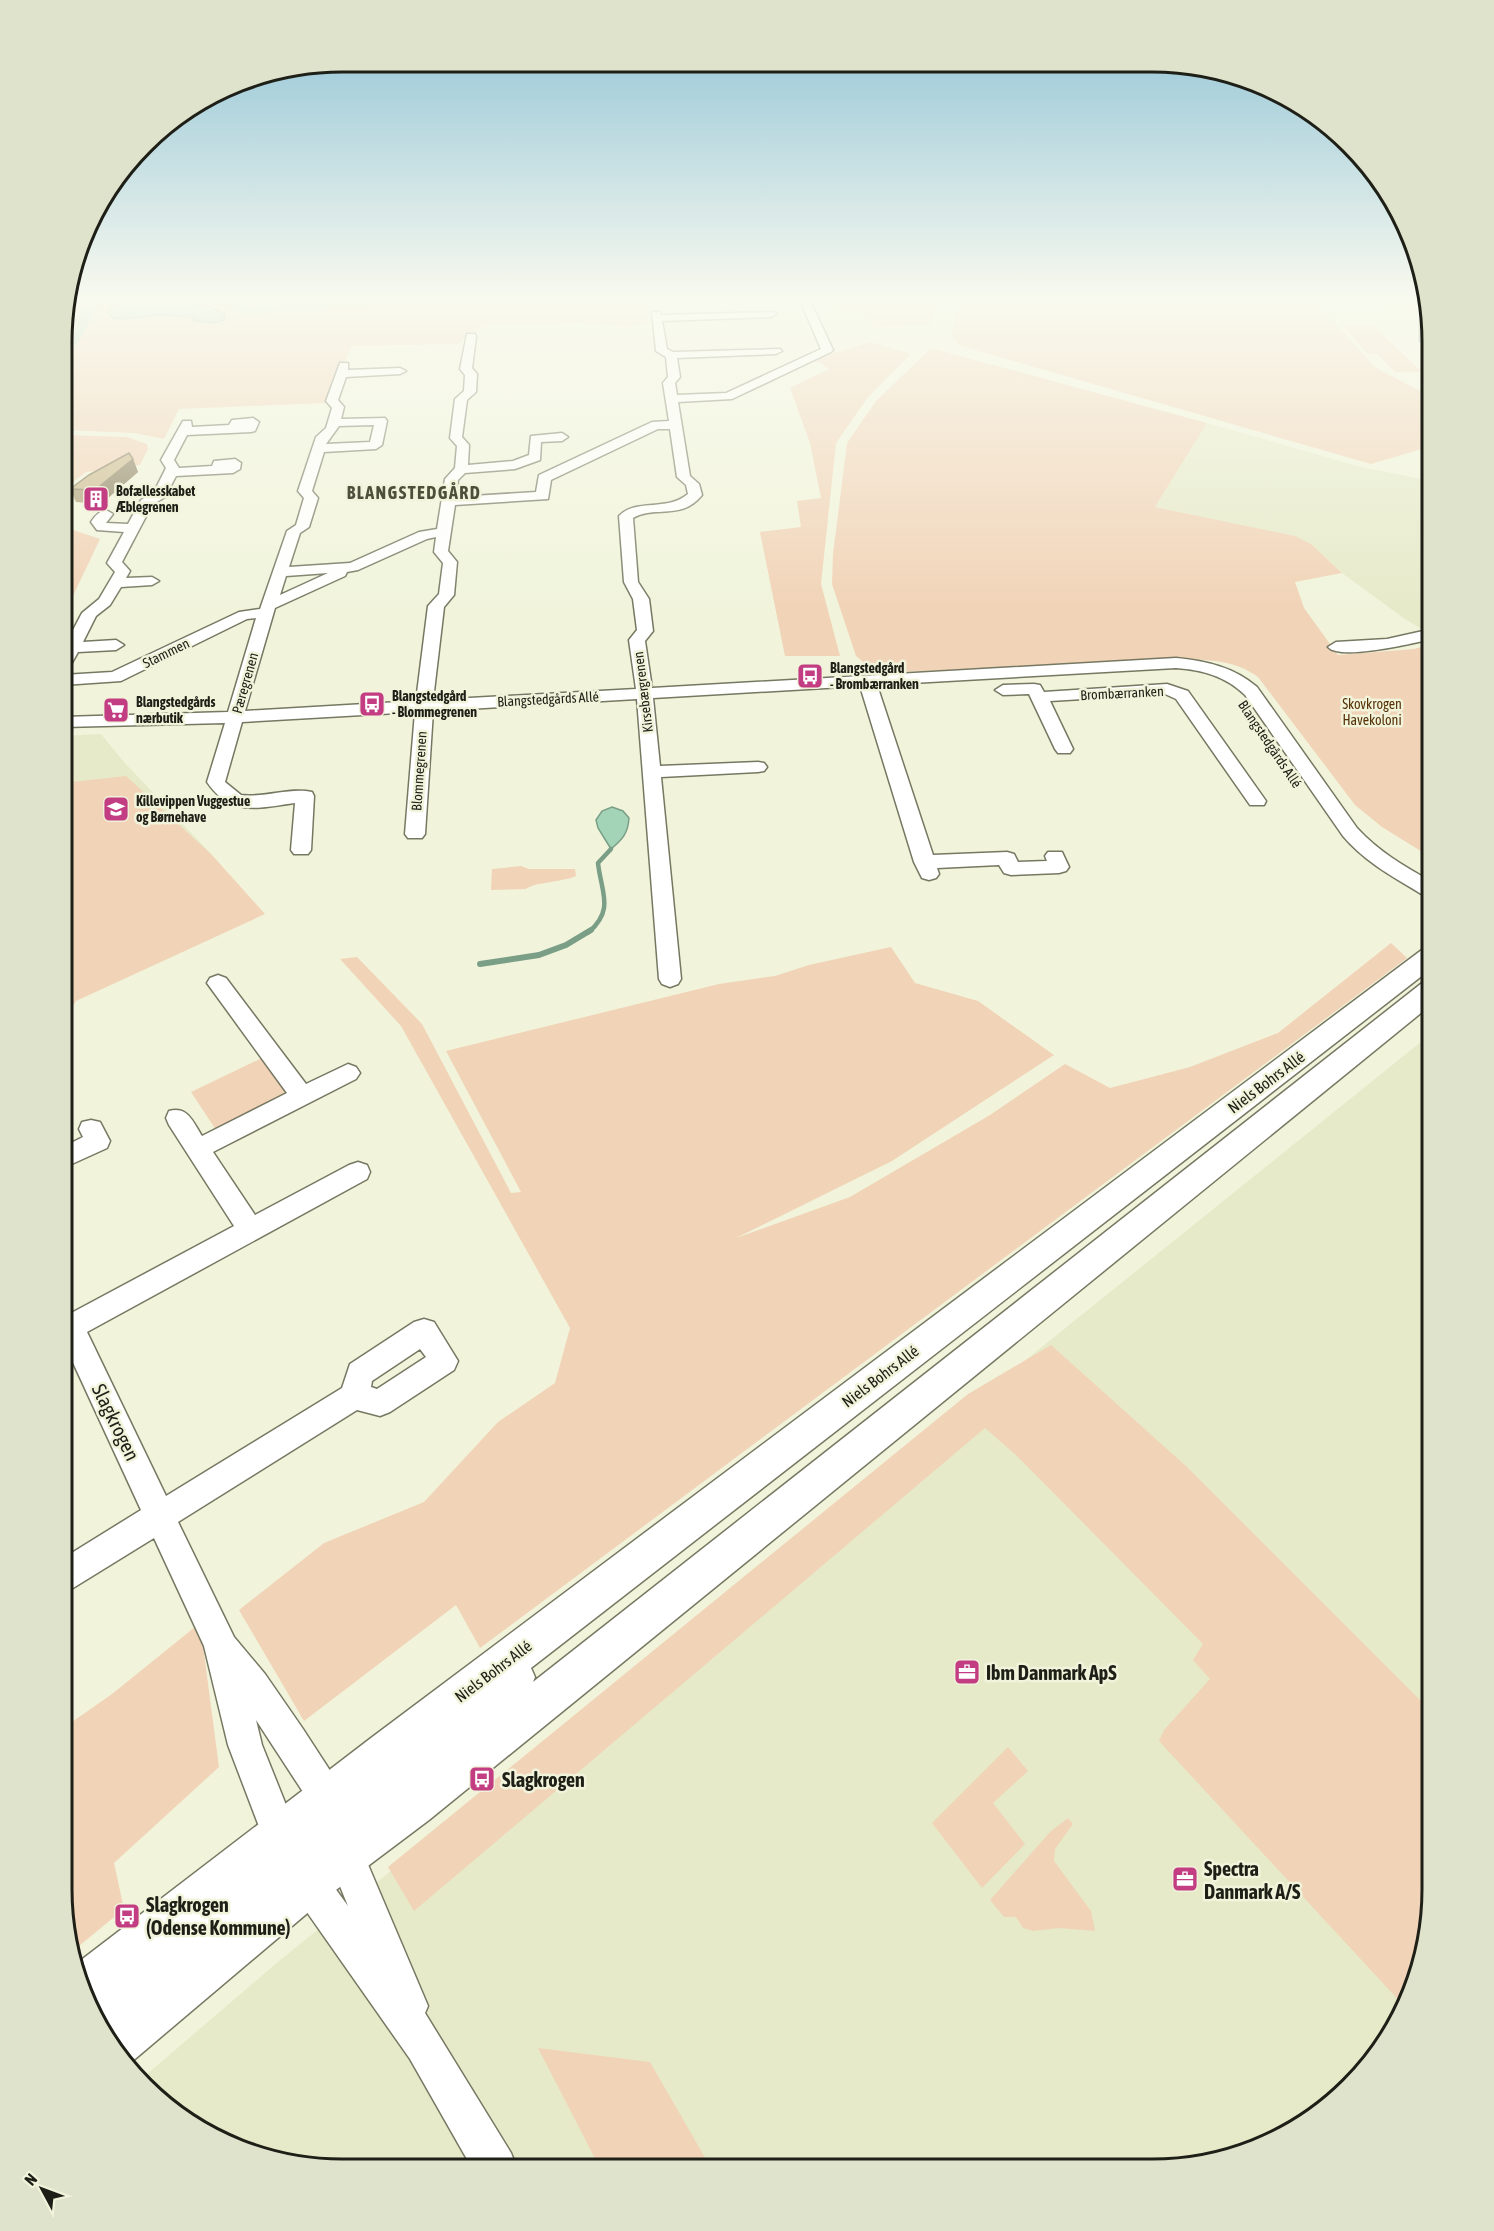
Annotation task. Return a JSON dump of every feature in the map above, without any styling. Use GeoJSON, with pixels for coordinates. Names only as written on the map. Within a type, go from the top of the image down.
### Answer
{"type":"FeatureCollection","features":[{"type":"Feature","properties":{"kind":"street"},"geometry":{"type":"LineString","coordinates":[[319,447],[376,445],[381,421],[334,423],[338,407],[334,403]]}},
{"type":"Feature","properties":{"kind":"street","name":"Blommegrenen"},"geometry":{"type":"LineString","coordinates":[[415,834],[424,706],[436,606],[446,595],[450,562],[441,552],[452,479],[461,469],[463,445],[456,438],[460,403]]}},
{"type":"Feature","properties":{"kind":"street","name":"Kirsebærgrenen"},"geometry":{"type":"LineString","coordinates":[[670,980],[645,694],[637,640],[645,631],[642,604],[631,582],[626,516],[632,512],[671,509],[695,495],[692,484],[684,477],[672,403]]}},
{"type":"Feature","properties":{"kind":"street"},"geometry":{"type":"LineString","coordinates":[[529,479],[544,478],[656,425],[674,422],[712,403]]}},
{"type":"Feature","properties":{"kind":"street","name":"Pæregrenen"},"geometry":{"type":"LineString","coordinates":[[301,850],[305,796],[251,801],[234,799],[222,791],[216,782],[279,572],[294,531],[302,527],[305,518],[311,498],[305,491],[322,437],[332,430],[334,423]]}},
{"type":"Feature","properties":{"kind":"street"},"geometry":{"type":"LineString","coordinates":[[72,648],[90,613],[105,602],[123,571],[114,563],[146,503],[160,494],[172,472],[173,468],[167,460],[185,427],[234,428]]}},
{"type":"Feature","properties":{"kind":"street"},"geometry":{"type":"LineString","coordinates":[[461,469],[514,465],[535,457],[535,439],[562,437]]}},
{"type":"Feature","properties":{"kind":"street"},"geometry":{"type":"LineString","coordinates":[[172,472],[217,470]]}},
{"type":"Feature","properties":{"kind":"street"},"geometry":{"type":"LineString","coordinates":[[448,501],[503,489],[543,496],[544,478]]}},
{"type":"Feature","properties":{"kind":"street"},"geometry":{"type":"LineString","coordinates":[[476,512],[503,489]]}},
{"type":"Feature","properties":{"kind":"street"},"geometry":{"type":"LineString","coordinates":[[106,514],[98,522],[102,527],[133,528]]}},
{"type":"Feature","properties":{"kind":"street","name":"Stammen"},"geometry":{"type":"LineString","coordinates":[[72,679],[115,677],[244,615],[267,610],[353,567],[424,535],[444,529],[459,520]]}},
{"type":"Feature","properties":{"kind":"street","name":"Stammen"},"geometry":{"type":"LineString","coordinates":[[279,572],[353,567]]}},
{"type":"Feature","properties":{"kind":"street"},"geometry":{"type":"LineString","coordinates":[[116,583],[152,581]]}},
{"type":"Feature","properties":{"kind":"street"},"geometry":{"type":"LineString","coordinates":[[1336,647],[1388,644],[1422,636]]}},
{"type":"Feature","properties":{"kind":"street"},"geometry":{"type":"LineString","coordinates":[[72,648],[116,645]]}},
{"type":"Feature","properties":{"kind":"street","name":"Blangstedgårds Allé"},"geometry":{"type":"LineString","coordinates":[[72,722],[236,717],[645,694],[869,688],[1032,672],[1176,663],[1211,668],[1239,680],[1251,691],[1350,832],[1366,850],[1422,885]]}},
{"type":"Feature","properties":{"kind":"street","name":"Blangstedgårds Allé"},"geometry":{"type":"LineString","coordinates":[[1032,672],[1183,672],[1207,677],[1227,686],[1237,696],[1336,840],[1367,868],[1422,901]]}},
{"type":"Feature","properties":{"kind":"street"},"geometry":{"type":"LineString","coordinates":[[966,692],[869,688],[927,868],[1007,858],[1011,869],[1059,867],[1055,856]]}},
{"type":"Feature","properties":{"kind":"street","name":"Brombærranken"},"geometry":{"type":"LineString","coordinates":[[988,691],[1034,689],[1039,697],[1167,689],[1182,695],[1257,801]]}},
{"type":"Feature","properties":{"kind":"street"},"geometry":{"type":"LineString","coordinates":[[1039,697],[1064,749]]}},
{"type":"Feature","properties":{"kind":"street"},"geometry":{"type":"LineString","coordinates":[[652,772],[758,767]]}},
{"type":"Feature","properties":{"kind":"street","name":"Niels Bohrs Allé"},"geometry":{"type":"LineString","coordinates":[[336,1826],[498,1694],[606,1585],[1422,963]]}},
{"type":"Feature","properties":{"kind":"street"},"geometry":{"type":"LineString","coordinates":[[218,983],[302,1096]]}},
{"type":"Feature","properties":{"kind":"street","name":"Niels Bohrs Allé"},"geometry":{"type":"LineString","coordinates":[[336,1826],[432,1789],[1422,998]]}},
{"type":"Feature","properties":{"kind":"street"},"geometry":{"type":"LineString","coordinates":[[198,1149],[348,1073]]}},
{"type":"Feature","properties":{"kind":"street"},"geometry":{"type":"LineString","coordinates":[[178,1118],[250,1230]]}},
{"type":"Feature","properties":{"kind":"street"},"geometry":{"type":"LineString","coordinates":[[72,1154],[98,1141],[91,1129]]}},
{"type":"Feature","properties":{"kind":"street","name":"Slagkrogen"},"geometry":{"type":"LineString","coordinates":[[72,1327],[358,1172]]}},
{"type":"Feature","properties":{"kind":"street","name":"Slagkrogen"},"geometry":{"type":"LineString","coordinates":[[72,1340],[161,1516],[220,1644],[244,1745],[294,1861]]}},
{"type":"Feature","properties":{"kind":"street"},"geometry":{"type":"LineString","coordinates":[[72,1571],[354,1396]]}},
{"type":"Feature","properties":{"kind":"street","name":"Slagkrogen"},"geometry":{"type":"LineString","coordinates":[[220,1644],[268,1705],[336,1826]]}},
{"type":"Feature","properties":{"kind":"street"},"geometry":{"type":"LineString","coordinates":[[105,2019],[122,2002],[336,1826],[424,2045]]}},
{"type":"Feature","properties":{"kind":"street"},"geometry":{"type":"LineString","coordinates":[[90,1985],[294,1861]]}},
{"type":"Feature","properties":{"kind":"street"},"geometry":{"type":"LineString","coordinates":[[294,1861],[424,2045],[491,2159]]}},
{"type":"Feature","properties":{"kind":"street"},"geometry":{"type":"LineString","coordinates":[[118,2039],[294,1861]]}},
{"type":"Feature","properties":{"kind":"shaded area"},"geometry":{"type":"Polygon","coordinates":[[[1207,423],[1361,467],[1422,479],[1422,629],[1342,573],[1311,544],[1295,536],[1155,507],[1207,423]]]}},
{"type":"Feature","properties":{"kind":"shaded area","name":"Killevippen Vuggestue og Børnehave"},"geometry":{"type":"Polygon","coordinates":[[[101,734],[124,762],[212,855],[72,857],[72,736],[101,734]]]}},
{"type":"Feature","properties":{"kind":"shaded area"},"geometry":{"type":"Polygon","coordinates":[[[612,807],[623,811],[629,818],[624,835],[611,849],[598,828],[596,820],[602,811],[612,807]]]}},
{"type":"Feature","properties":{"kind":"shaded area"},"geometry":{"type":"Polygon","coordinates":[[[1422,1041],[1422,1889],[1420,1924],[1408,1976],[1386,2024],[1355,2067],[1330,2092],[1287,2123],[1271,2131],[1239,2145],[1187,2157],[1152,2159],[342,2159],[307,2157],[255,2145],[207,2123],[164,2092],[146,2075],[279,1961],[1422,1041]]]}},
{"type":"Feature","properties":{"kind":"green space"},"geometry":{"type":"Polygon","coordinates":[[[72,403],[322,403],[179,409],[164,439],[135,433],[72,430],[72,403]]]}},
{"type":"Feature","properties":{"kind":"green space"},"geometry":{"type":"Polygon","coordinates":[[[795,403],[864,403],[836,443],[821,584],[840,656],[785,656],[760,532],[801,527],[797,501],[821,498],[810,443],[795,403]]]}},
{"type":"Feature","properties":{"kind":"green space","name":"Skovkrogen Havekoloni"},"geometry":{"type":"Polygon","coordinates":[[[875,403],[1134,403],[1207,423],[1155,507],[1295,536],[1311,544],[1342,573],[1295,582],[1304,608],[1338,655],[1422,647],[1422,852],[1382,827],[1355,805],[1258,677],[1231,664],[1182,659],[877,673],[856,656],[832,584],[833,554],[847,443],[875,403]]]}},
{"type":"Feature","properties":{"kind":"green space"},"geometry":{"type":"Polygon","coordinates":[[[1160,403],[1422,403],[1422,449],[1371,464],[1160,403]]]}},
{"type":"Feature","properties":{"kind":"green space"},"geometry":{"type":"Polygon","coordinates":[[[72,435],[127,437],[147,444],[148,449],[140,465],[86,472],[72,483],[72,435]]]}},
{"type":"Feature","properties":{"kind":"green space"},"geometry":{"type":"Polygon","coordinates":[[[72,530],[100,539],[72,598],[72,530]]]}},
{"type":"Feature","properties":{"kind":"green space"},"geometry":{"type":"Polygon","coordinates":[[[126,776],[212,855],[265,914],[76,1001],[72,1007],[72,782],[126,776]]]}},
{"type":"Feature","properties":{"kind":"green space"},"geometry":{"type":"Polygon","coordinates":[[[521,866],[529,869],[575,869],[576,876],[526,889],[491,890],[492,869],[521,866]]]}},
{"type":"Feature","properties":{"kind":"green space"},"geometry":{"type":"Polygon","coordinates":[[[1391,943],[1407,958],[480,1648],[456,1605],[304,1721],[239,1610],[324,1543],[424,1502],[498,1422],[555,1383],[570,1328],[401,1026],[340,959],[357,957],[422,1024],[511,1193],[521,1192],[446,1051],[719,984],[775,976],[809,965],[891,947],[915,983],[978,1001],[1054,1055],[892,1161],[736,1238],[850,1197],[990,1115],[1065,1064],[1110,1088],[1190,1067],[1278,1033],[1391,943]]]}},
{"type":"Feature","properties":{"kind":"green space"},"geometry":{"type":"Polygon","coordinates":[[[262,1058],[285,1090],[283,1097],[218,1133],[191,1092],[262,1058]]]}},
{"type":"Feature","properties":{"kind":"green space"},"geometry":{"type":"Polygon","coordinates":[[[1051,1345],[1187,1467],[1422,1702],[1420,1924],[1408,1976],[1398,1999],[1159,1741],[1164,1730],[1210,1679],[1193,1660],[1203,1644],[1016,1455],[985,1428],[414,1911],[388,1867],[968,1394],[1051,1345]]]}},
{"type":"Feature","properties":{"kind":"green space"},"geometry":{"type":"Polygon","coordinates":[[[200,1623],[219,1767],[114,1863],[124,1909],[78,1947],[72,1889],[72,1722],[112,1694],[200,1623]]]}},
{"type":"Feature","properties":{"kind":"green space"},"geometry":{"type":"Polygon","coordinates":[[[1008,1747],[1028,1771],[993,1803],[1025,1844],[982,1888],[932,1823],[1008,1747]]]}},
{"type":"Feature","properties":{"kind":"green space"},"geometry":{"type":"Polygon","coordinates":[[[1068,1818],[1073,1824],[1055,1849],[1054,1861],[1091,1911],[1095,1931],[1059,1928],[1033,1931],[1023,1928],[1016,1917],[1004,1917],[990,1900],[1050,1832],[1068,1818]]]}},
{"type":"Feature","properties":{"kind":"green space"},"geometry":{"type":"Polygon","coordinates":[[[538,2048],[650,2062],[706,2159],[595,2159],[538,2048]]]}},
{"type":"Feature","properties":{"kind":"building"},"geometry":{"type":"Polygon","coordinates":[[[129,453],[133,459],[95,490],[72,489],[89,475],[129,453]]]}},
{"type":"Feature","properties":{"kind":"waterway"},"geometry":{"type":"LineString","coordinates":[[591,930],[602,916],[604,908],[598,863],[611,849]]}},
{"type":"Feature","properties":{"kind":"waterway"},"geometry":{"type":"LineString","coordinates":[[480,964],[539,955],[566,945],[591,930]]}},
{"type":"Feature","properties":{"kind":"place","name":"Bofællesskabet Æblegrenen"},"geometry":{"type":"Point","coordinates":[96,499]}},
{"type":"Feature","properties":{"kind":"place","name":"Blangstedgård - Brombærranken"},"geometry":{"type":"Point","coordinates":[810,676]}},
{"type":"Feature","properties":{"kind":"place","name":"Blangstedgård - Blommegrenen"},"geometry":{"type":"Point","coordinates":[372,704]}},
{"type":"Feature","properties":{"kind":"place","name":"Blangstedgårds nærbutik"},"geometry":{"type":"Point","coordinates":[116,710]}},
{"type":"Feature","properties":{"kind":"place","name":"Killevippen Vuggestue og Børnehave"},"geometry":{"type":"Point","coordinates":[116,809]}},
{"type":"Feature","properties":{"kind":"place","name":"Ibm Danmark ApS"},"geometry":{"type":"Point","coordinates":[967,1672]}},
{"type":"Feature","properties":{"kind":"place","name":"Slagkrogen"},"geometry":{"type":"Point","coordinates":[482,1779]}},
{"type":"Feature","properties":{"kind":"place","name":"Spectra Danmark A/S"},"geometry":{"type":"Point","coordinates":[1185,1879]}},
{"type":"Feature","properties":{"kind":"place","name":"Slagkrogen (Odense Kommune)"},"geometry":{"type":"Point","coordinates":[127,1916]}},
{"type":"Feature","properties":{"kind":"district","name":"BLANGSTEDGÅRD"},"geometry":{"type":"Point","coordinates":[414,492]}}]}
